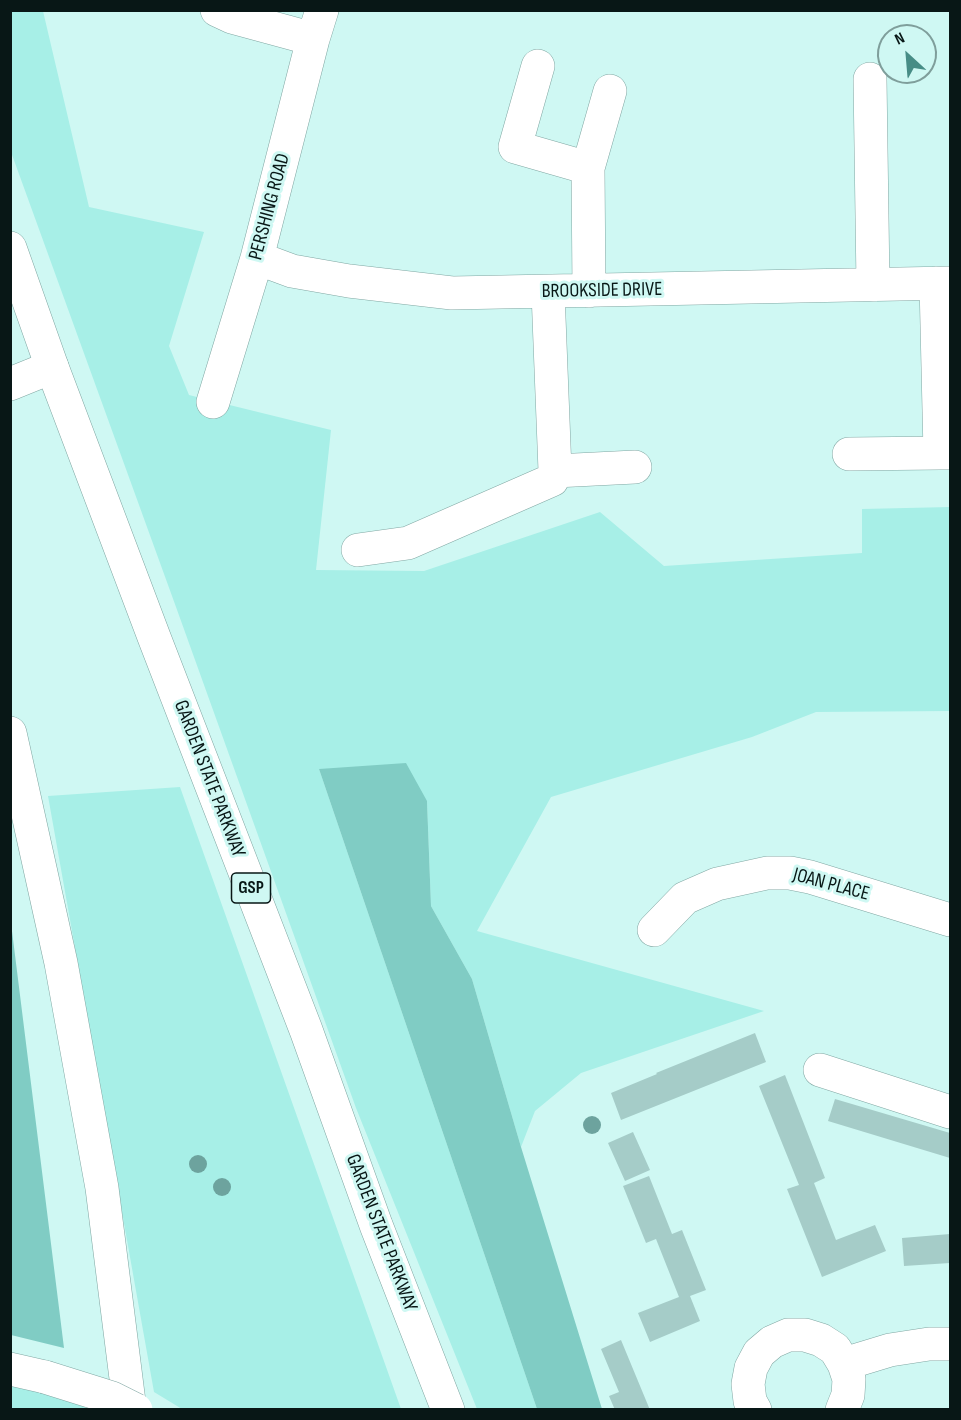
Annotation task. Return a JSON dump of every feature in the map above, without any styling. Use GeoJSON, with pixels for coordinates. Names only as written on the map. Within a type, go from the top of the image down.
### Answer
{"type":"FeatureCollection","features":[{"type":"Feature","properties":{"kind":"main road"},"geometry":{"type":"LineString","coordinates":[[217,10],[232,17],[317,25]]}},
{"type":"Feature","properties":{"kind":"main road","name":"PERSHING ROAD"},"geometry":{"type":"LineString","coordinates":[[213,402],[257,258],[317,25]]}},
{"type":"Feature","properties":{"kind":"main road"},"geometry":{"type":"LineString","coordinates":[[538,66],[515,147],[588,168]]}},
{"type":"Feature","properties":{"kind":"main road"},"geometry":{"type":"LineString","coordinates":[[870,79],[873,285]]}},
{"type":"Feature","properties":{"kind":"main road"},"geometry":{"type":"LineString","coordinates":[[589,291],[588,168],[610,91]]}},
{"type":"Feature","properties":{"kind":"main road","name":"GARDEN STATE PARKWAY"},"geometry":{"type":"LineString","coordinates":[[10,248],[52,367],[306,1030],[376,1225],[448,1410]]}},
{"type":"Feature","properties":{"kind":"main road","name":"BROOKSIDE DRIVE"},"geometry":{"type":"LineString","coordinates":[[257,258],[292,271],[349,281],[452,293],[944,283]]}},
{"type":"Feature","properties":{"kind":"main road"},"geometry":{"type":"LineString","coordinates":[[849,454],[945,453],[944,283]]}},
{"type":"Feature","properties":{"kind":"main road"},"geometry":{"type":"LineString","coordinates":[[358,550],[408,543],[552,480],[555,471],[548,292]]}},
{"type":"Feature","properties":{"kind":"main road"},"geometry":{"type":"LineString","coordinates":[[10,384],[52,367]]}},
{"type":"Feature","properties":{"kind":"main road"},"geometry":{"type":"LineString","coordinates":[[555,471],[635,467]]}},
{"type":"Feature","properties":{"kind":"main road"},"geometry":{"type":"LineString","coordinates":[[10,733],[61,963],[102,1188],[130,1410]]}},
{"type":"Feature","properties":{"kind":"main road","name":"JOAN PLACE"},"geometry":{"type":"LineString","coordinates":[[654,930],[685,898],[717,884],[767,873],[790,873],[810,877],[951,920]]}},
{"type":"Feature","properties":{"kind":"main road"},"geometry":{"type":"LineString","coordinates":[[820,1070],[951,1112]]}},
{"type":"Feature","properties":{"kind":"main road"},"geometry":{"type":"LineString","coordinates":[[755,1410],[750,1401],[747,1384],[751,1368],[759,1353],[772,1342],[788,1335],[805,1335],[821,1340],[835,1349],[844,1364],[849,1379],[848,1395],[842,1410]]}},
{"type":"Feature","properties":{"kind":"main road"},"geometry":{"type":"LineString","coordinates":[[844,1364],[891,1350],[929,1344],[951,1344]]}},
{"type":"Feature","properties":{"kind":"main road"},"geometry":{"type":"LineString","coordinates":[[10,1369],[45,1377],[112,1398],[136,1410]]}},
{"type":"Feature","properties":{"kind":"shaded area"},"geometry":{"type":"Polygon","coordinates":[[[11,11],[43,11],[89,207],[204,232],[169,346],[189,395],[331,430],[316,570],[424,571],[600,512],[664,566],[862,553],[862,509],[950,507],[950,711],[816,712],[752,737],[551,797],[477,931],[764,1011],[581,1073],[535,1111],[521,1147],[472,979],[431,906],[427,801],[319,769],[537,1409],[477,1409],[356,1108],[11,152],[11,11]]]}},
{"type":"Feature","properties":{"kind":"shaded area"},"geometry":{"type":"Polygon","coordinates":[[[406,763],[427,801],[431,906],[472,979],[602,1409],[537,1409],[319,769],[406,763]]]}},
{"type":"Feature","properties":{"kind":"shaded area"},"geometry":{"type":"Polygon","coordinates":[[[180,787],[401,1409],[182,1409],[154,1392],[48,796],[180,787]]]}},
{"type":"Feature","properties":{"kind":"shaded area"},"geometry":{"type":"Polygon","coordinates":[[[11,923],[64,1348],[11,1335],[11,923]]]}},
{"type":"Feature","properties":{"kind":"shaded area"},"geometry":{"type":"Polygon","coordinates":[[[10,1381],[84,1401],[85,1409],[11,1409],[10,1381]]]}},
{"type":"Feature","properties":{"kind":"building"},"geometry":{"type":"Polygon","coordinates":[[[755,1033],[766,1062],[621,1120],[611,1093],[755,1033]]]}},
{"type":"Feature","properties":{"kind":"building"},"geometry":{"type":"Polygon","coordinates":[[[785,1075],[825,1178],[814,1183],[836,1240],[875,1225],[886,1251],[822,1277],[787,1189],[799,1185],[759,1086],[785,1075]]]}},
{"type":"Feature","properties":{"kind":"building"},"geometry":{"type":"Polygon","coordinates":[[[835,1099],[950,1133],[950,1158],[828,1121],[835,1099]]]}},
{"type":"Feature","properties":{"kind":"building"},"geometry":{"type":"Polygon","coordinates":[[[633,1132],[650,1170],[625,1181],[608,1143],[633,1132]]]}},
{"type":"Feature","properties":{"kind":"building"},"geometry":{"type":"Polygon","coordinates":[[[649,1176],[672,1234],[682,1230],[706,1290],[690,1296],[700,1321],[650,1342],[638,1313],[679,1297],[656,1239],[646,1243],[623,1186],[649,1176]]]}},
{"type":"Feature","properties":{"kind":"building"},"geometry":{"type":"Polygon","coordinates":[[[950,1234],[950,1263],[904,1266],[902,1238],[950,1234]]]}},
{"type":"Feature","properties":{"kind":"building"},"geometry":{"type":"Polygon","coordinates":[[[621,1340],[650,1410],[615,1410],[609,1396],[619,1392],[601,1349],[621,1340]]]}}]}
